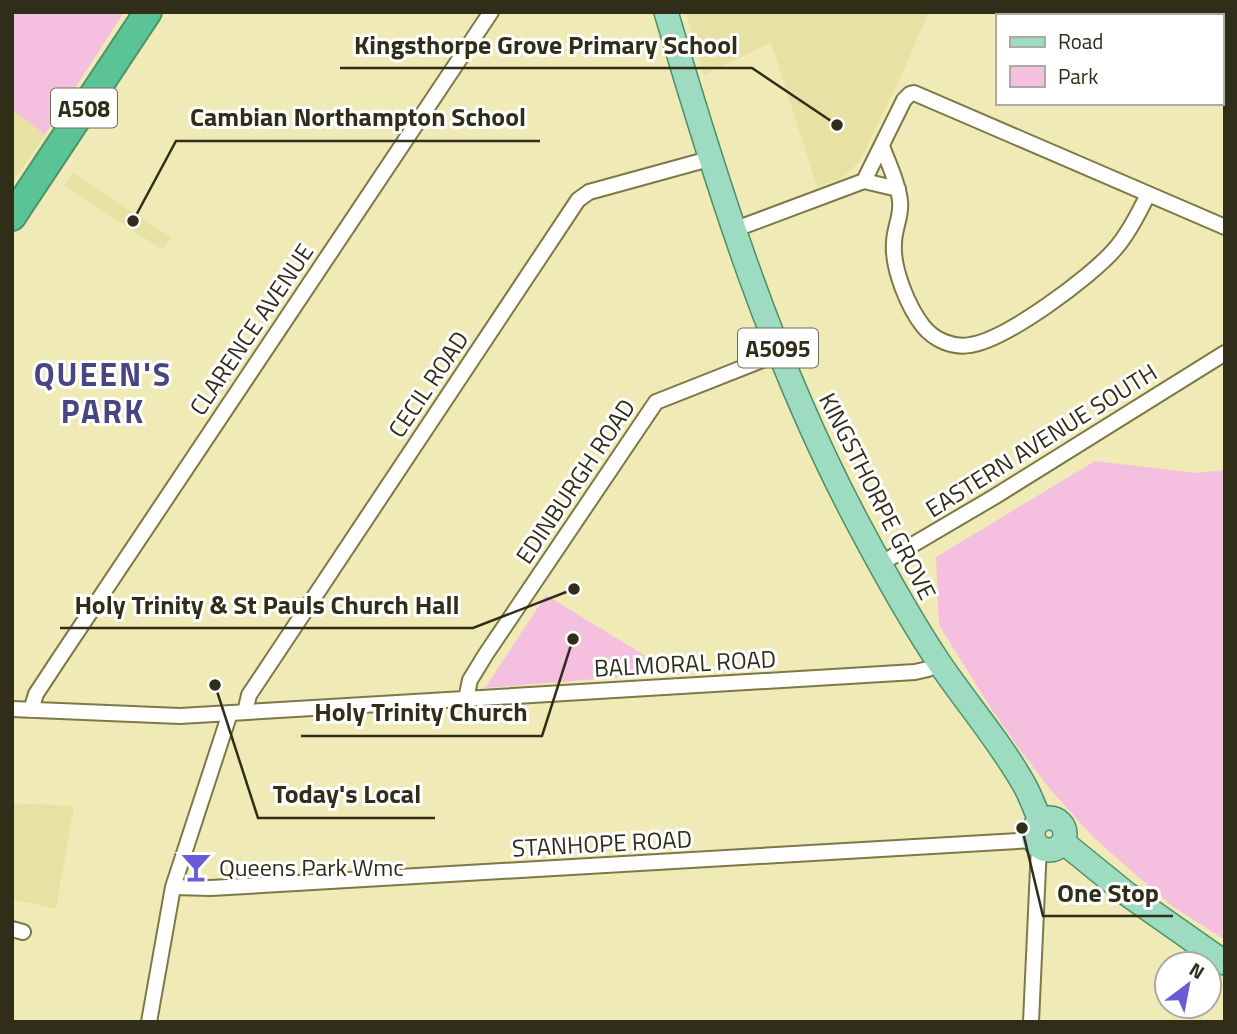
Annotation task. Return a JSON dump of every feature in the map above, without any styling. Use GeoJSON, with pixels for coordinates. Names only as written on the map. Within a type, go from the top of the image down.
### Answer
{"type":"FeatureCollection","features":[{"type":"Feature","properties":{"kind":"highway","name":"A508"},"geometry":{"type":"LineString","coordinates":[[15,211],[148,12]]}},
{"type":"Feature","properties":{"kind":"main road","name":"KINGSTHORPE GROVE"},"geometry":{"type":"LineString","coordinates":[[666,12],[733,230],[780,353],[827,462],[880,564],[940,663],[1025,786],[1038,835]]}},
{"type":"Feature","properties":{"kind":"main road"},"geometry":{"type":"LineString","coordinates":[[1038,835],[1049,817],[1059,821],[1065,828],[1063,842],[1127,894],[1225,963]]}},
{"type":"Feature","properties":{"kind":"street","name":"CLARENCE AVENUE"},"geometry":{"type":"LineString","coordinates":[[31,710],[36,694],[59,659],[491,12]]}},
{"type":"Feature","properties":{"kind":"street"},"geometry":{"type":"LineString","coordinates":[[864,181],[904,100],[914,93],[1225,227]]}},
{"type":"Feature","properties":{"kind":"street"},"geometry":{"type":"LineString","coordinates":[[882,146],[901,204],[894,240],[894,259],[898,275],[923,326],[944,342],[960,346],[974,345],[992,338],[1079,282],[1117,247],[1140,212],[1148,194]]}},
{"type":"Feature","properties":{"kind":"street","name":"CECIL ROAD"},"geometry":{"type":"LineString","coordinates":[[149,1022],[173,887],[237,712],[578,200],[589,192],[709,159]]}},
{"type":"Feature","properties":{"kind":"street"},"geometry":{"type":"LineString","coordinates":[[733,230],[864,181],[898,189]]}},
{"type":"Feature","properties":{"kind":"street","name":"EDINBURGH ROAD"},"geometry":{"type":"LineString","coordinates":[[466,699],[470,680],[486,654],[656,402],[780,353]]}},
{"type":"Feature","properties":{"kind":"street","name":"EASTERN AVENUE SOUTH"},"geometry":{"type":"LineString","coordinates":[[880,564],[994,497],[1225,353]]}},
{"type":"Feature","properties":{"kind":"street","name":"BALMORAL ROAD"},"geometry":{"type":"LineString","coordinates":[[12,709],[162,716],[915,672],[928,670],[940,663]]}},
{"type":"Feature","properties":{"kind":"street"},"geometry":{"type":"LineString","coordinates":[[1031,1022],[1038,835]]}},
{"type":"Feature","properties":{"kind":"street","name":"STANHOPE ROAD"},"geometry":{"type":"LineString","coordinates":[[173,887],[237,887],[1038,835]]}},
{"type":"Feature","properties":{"kind":"shaded area"},"geometry":{"type":"Polygon","coordinates":[[[686,12],[929,12],[859,163],[840,179],[817,187],[771,42],[704,75],[686,12]]]}},
{"type":"Feature","properties":{"kind":"shaded area"},"geometry":{"type":"Polygon","coordinates":[[[12,109],[45,135],[12,183],[12,109]]]}},
{"type":"Feature","properties":{"kind":"shaded area"},"geometry":{"type":"Polygon","coordinates":[[[73,173],[171,237],[163,250],[64,186],[73,173]]]}},
{"type":"Feature","properties":{"kind":"shaded area"},"geometry":{"type":"Polygon","coordinates":[[[12,803],[74,806],[56,909],[12,899],[12,803]]]}},
{"type":"Feature","properties":{"kind":"green space"},"geometry":{"type":"Polygon","coordinates":[[[12,12],[124,12],[45,135],[12,109],[12,12]]]}},
{"type":"Feature","properties":{"kind":"green space"},"geometry":{"type":"Polygon","coordinates":[[[1095,461],[1196,473],[1225,470],[1225,940],[1172,906],[1095,839],[1049,788],[1018,747],[939,625],[936,557],[1095,461]]]}},
{"type":"Feature","properties":{"kind":"green space"},"geometry":{"type":"Polygon","coordinates":[[[546,595],[644,655],[645,675],[485,688],[546,595]]]}},
{"type":"Feature","properties":{"kind":"place","name":"Kingsthorpe Grove Primary School"},"geometry":{"type":"Point","coordinates":[837,125]}},
{"type":"Feature","properties":{"kind":"place","name":"Cambian Northampton School"},"geometry":{"type":"Point","coordinates":[133,221]}},
{"type":"Feature","properties":{"kind":"place","name":"Holy Trinity & St Pauls Church Hall"},"geometry":{"type":"Point","coordinates":[574,589]}},
{"type":"Feature","properties":{"kind":"place","name":"Holy Trinity Church"},"geometry":{"type":"Point","coordinates":[573,639]}},
{"type":"Feature","properties":{"kind":"place","name":"Today's Local"},"geometry":{"type":"Point","coordinates":[215,685]}},
{"type":"Feature","properties":{"kind":"place","name":"One Stop"},"geometry":{"type":"Point","coordinates":[1022,828]}},
{"type":"Feature","properties":{"kind":"place","name":"Queens Park Wmc"},"geometry":{"type":"Point","coordinates":[196,867]}},
{"type":"Feature","properties":{"kind":"district","name":"QUEEN'S PARK"},"geometry":{"type":"Point","coordinates":[103,392]}}]}
